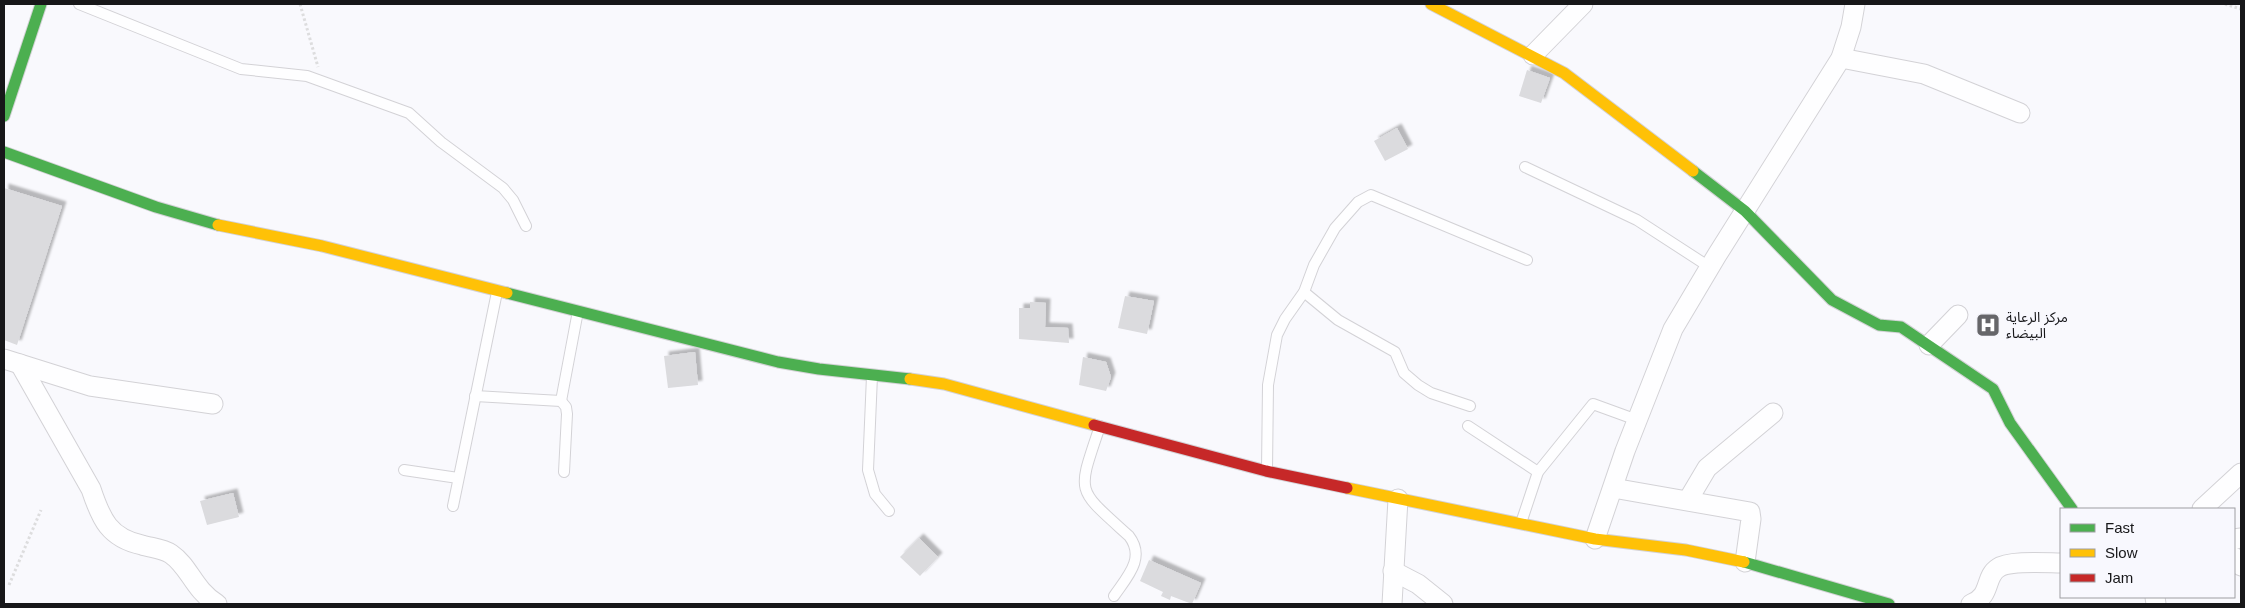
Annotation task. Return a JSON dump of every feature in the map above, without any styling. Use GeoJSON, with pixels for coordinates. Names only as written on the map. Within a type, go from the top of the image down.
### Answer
{"type":"FeatureCollection","features":[{"type":"Feature","properties":{"kind":"street"},"geometry":{"type":"LineString","coordinates":[[4,116],[41,4]]}},
{"type":"Feature","properties":{"kind":"street"},"geometry":{"type":"LineString","coordinates":[[1431,4],[1533,55],[1564,73],[1745,211],[1832,300],[1879,325],[1901,327],[1993,389],[2010,422],[2071,508]]}},
{"type":"Feature","properties":{"kind":"street"},"geometry":{"type":"LineString","coordinates":[[1533,55],[1584,4]]}},
{"type":"Feature","properties":{"kind":"street"},"geometry":{"type":"LineString","coordinates":[[1595,539],[1673,329],[1841,58],[1851,27],[1855,4]]}},
{"type":"Feature","properties":{"kind":"street"},"geometry":{"type":"LineString","coordinates":[[1841,58],[1924,74],[2020,114]]}},
{"type":"Feature","properties":{"kind":"street"},"geometry":{"type":"LineString","coordinates":[[4,152],[197,220],[233,230],[322,246],[787,364],[816,370],[944,384],[1266,471],[1595,539],[1686,550],[1745,562],[1889,604]]}},
{"type":"Feature","properties":{"kind":"street"},"geometry":{"type":"LineString","coordinates":[[1928,345],[1958,315]]}},
{"type":"Feature","properties":{"kind":"street"},"geometry":{"type":"LineString","coordinates":[[12,362],[90,386],[213,404]]}},
{"type":"Feature","properties":{"kind":"street"},"geometry":{"type":"LineString","coordinates":[[12,362],[91,490],[98,511],[108,527],[126,540],[172,554],[199,590],[217,604]]}},
{"type":"Feature","properties":{"kind":"street"},"geometry":{"type":"LineString","coordinates":[[1688,500],[1707,468],[1773,413]]}},
{"type":"Feature","properties":{"kind":"street"},"geometry":{"type":"LineString","coordinates":[[2203,508],[2241,473]]}},
{"type":"Feature","properties":{"kind":"street"},"geometry":{"type":"LineString","coordinates":[[1613,488],[1750,512],[1751,519],[1745,562]]}},
{"type":"Feature","properties":{"kind":"street"},"geometry":{"type":"LineString","coordinates":[[1392,604],[1398,499]]}},
{"type":"Feature","properties":{"kind":"street"},"geometry":{"type":"LineString","coordinates":[[1971,604],[1980,601],[1986,592],[1991,577],[1998,568],[2010,565],[2060,563]]}},
{"type":"Feature","properties":{"kind":"street"},"geometry":{"type":"LineString","coordinates":[[1393,571],[1418,584],[1443,604]]}},
{"type":"Feature","properties":{"kind":"lane"},"geometry":{"type":"LineString","coordinates":[[79,4],[234,67],[257,72],[290,72],[409,113],[441,142],[503,188],[513,200],[526,226]]}},
{"type":"Feature","properties":{"kind":"lane"},"geometry":{"type":"LineString","coordinates":[[1525,167],[1637,220],[1710,268]]}},
{"type":"Feature","properties":{"kind":"lane"},"geometry":{"type":"LineString","coordinates":[[1266,471],[1268,385],[1272,354],[1285,318],[1304,292],[1314,265],[1335,228],[1358,202],[1370,195],[1527,260]]}},
{"type":"Feature","properties":{"kind":"lane"},"geometry":{"type":"LineString","coordinates":[[453,506],[498,291]]}},
{"type":"Feature","properties":{"kind":"lane"},"geometry":{"type":"LineString","coordinates":[[1304,292],[1338,320],[1395,352],[1404,373],[1418,385],[1431,393],[1470,406]]}},
{"type":"Feature","properties":{"kind":"lane"},"geometry":{"type":"LineString","coordinates":[[561,401],[578,311]]}},
{"type":"Feature","properties":{"kind":"lane"},"geometry":{"type":"LineString","coordinates":[[872,375],[868,470],[875,494],[889,511]]}},
{"type":"Feature","properties":{"kind":"lane"},"geometry":{"type":"LineString","coordinates":[[475,396],[561,401],[566,407],[567,414],[564,472]]}},
{"type":"Feature","properties":{"kind":"lane"},"geometry":{"type":"LineString","coordinates":[[1520,523],[1538,472],[1593,404],[1638,420]]}},
{"type":"Feature","properties":{"kind":"lane"},"geometry":{"type":"LineString","coordinates":[[1101,425],[1085,470],[1084,492],[1090,501],[1129,536],[1134,543],[1136,552],[1134,568],[1114,596]]}},
{"type":"Feature","properties":{"kind":"lane"},"geometry":{"type":"LineString","coordinates":[[1468,426],[1538,472]]}},
{"type":"Feature","properties":{"kind":"lane"},"geometry":{"type":"LineString","coordinates":[[404,470],[458,478]]}},
{"type":"Feature","properties":{"kind":"path"},"geometry":{"type":"LineString","coordinates":[[300,4],[306,31],[323,82]]}},
{"type":"Feature","properties":{"kind":"path"},"geometry":{"type":"LineString","coordinates":[[2225,4],[2241,9]]}},
{"type":"Feature","properties":{"kind":"path"},"geometry":{"type":"LineString","coordinates":[[9,585],[41,510]]}},
{"type":"Feature","properties":{"kind":"building"},"geometry":{"type":"Polygon","coordinates":[[[1527,70],[1550,78],[1541,103],[1519,96],[1527,70]]]}},
{"type":"Feature","properties":{"kind":"building"},"geometry":{"type":"Polygon","coordinates":[[[1397,128],[1408,149],[1385,161],[1374,141],[1397,128]]]}},
{"type":"Feature","properties":{"kind":"building"},"geometry":{"type":"Polygon","coordinates":[[[4,188],[62,206],[17,345],[4,340],[4,188]]]}},
{"type":"Feature","properties":{"kind":"building"},"geometry":{"type":"Polygon","coordinates":[[[1125,296],[1154,301],[1147,334],[1118,328],[1125,296]]]}},
{"type":"Feature","properties":{"kind":"building"},"geometry":{"type":"Polygon","coordinates":[[[1030,302],[1046,303],[1045,327],[1068,328],[1069,343],[1019,339],[1019,308],[1030,308],[1030,302]]]}},
{"type":"Feature","properties":{"kind":"building"},"geometry":{"type":"Polygon","coordinates":[[[695,352],[698,385],[668,388],[664,356],[695,352]]]}},
{"type":"Feature","properties":{"kind":"building"},"geometry":{"type":"Polygon","coordinates":[[[1083,357],[1106,362],[1111,377],[1106,391],[1079,385],[1083,357]]]}},
{"type":"Feature","properties":{"kind":"building"},"geometry":{"type":"Polygon","coordinates":[[[233,493],[239,517],[207,525],[200,501],[233,493]]]}},
{"type":"Feature","properties":{"kind":"building"},"geometry":{"type":"Polygon","coordinates":[[[919,538],[938,557],[920,576],[900,557],[919,538]]]}},
{"type":"Feature","properties":{"kind":"building"},"geometry":{"type":"Polygon","coordinates":[[[1149,560],[1201,583],[1192,604],[1171,596],[1170,600],[1161,596],[1163,592],[1140,581],[1149,560]]]}},
{"type":"Feature","properties":{"kind":"traffic: fast"},"geometry":{"type":"LineString","coordinates":[[4,116],[41,4]]}},
{"type":"Feature","properties":{"kind":"traffic: fast"},"geometry":{"type":"LineString","coordinates":[[4,152],[156,207],[218,225]]}},
{"type":"Feature","properties":{"kind":"traffic: fast"},"geometry":{"type":"LineString","coordinates":[[1693,171],[1745,211],[1832,300],[1879,325],[1901,327],[1993,389],[2010,423],[2071,508]]}},
{"type":"Feature","properties":{"kind":"traffic: fast"},"geometry":{"type":"LineString","coordinates":[[507,293],[778,362],[819,369],[910,379]]}},
{"type":"Feature","properties":{"kind":"traffic: fast"},"geometry":{"type":"LineString","coordinates":[[1744,562],[1889,604]]}},
{"type":"Feature","properties":{"kind":"traffic: slow"},"geometry":{"type":"LineString","coordinates":[[1431,4],[1564,73],[1693,171]]}},
{"type":"Feature","properties":{"kind":"traffic: slow"},"geometry":{"type":"LineString","coordinates":[[218,225],[322,246],[507,293]]}},
{"type":"Feature","properties":{"kind":"traffic: slow"},"geometry":{"type":"LineString","coordinates":[[910,379],[944,384],[1094,425]]}},
{"type":"Feature","properties":{"kind":"traffic: slow"},"geometry":{"type":"LineString","coordinates":[[1347,488],[1595,539],[1686,550],[1744,562]]}},
{"type":"Feature","properties":{"kind":"traffic: jam"},"geometry":{"type":"LineString","coordinates":[[1094,425],[1266,471],[1347,488]]}},
{"type":"Feature","properties":{"kind":"place","name":"مركز الرعاية البيضاء"},"geometry":{"type":"Point","coordinates":[1988,325]}}]}
